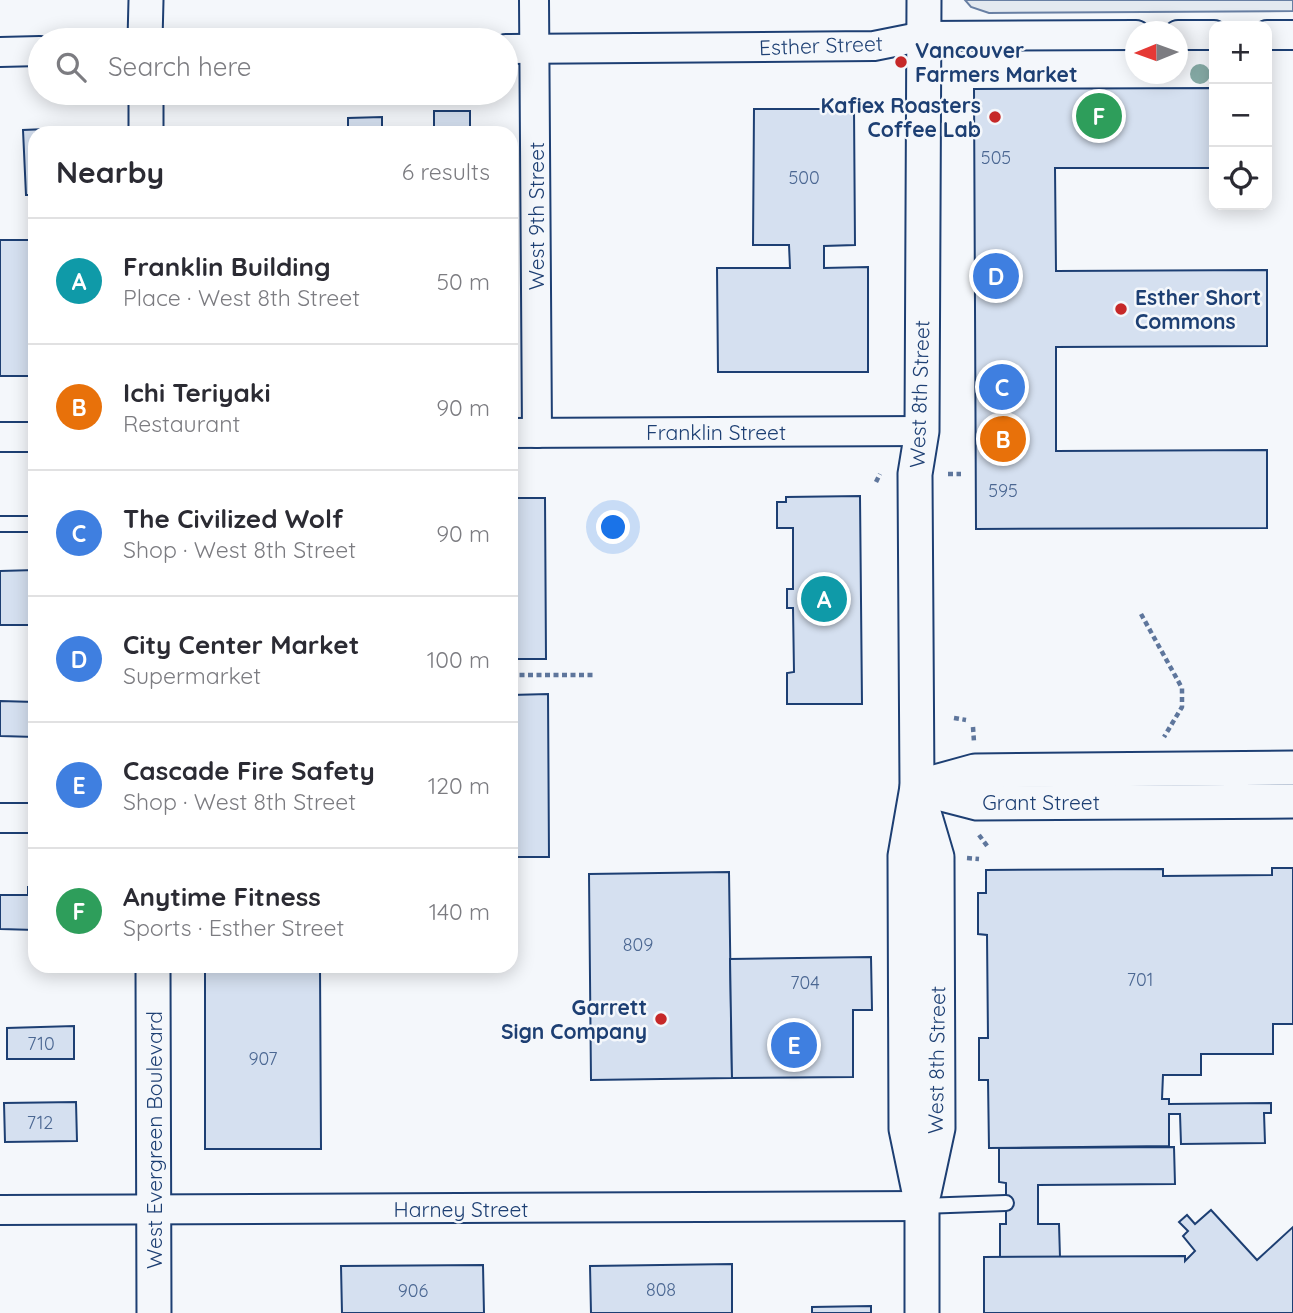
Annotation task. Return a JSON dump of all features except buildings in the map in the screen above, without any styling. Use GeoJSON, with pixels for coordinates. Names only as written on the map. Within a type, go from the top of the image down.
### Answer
{"type":"FeatureCollection","features":[{"type":"Feature","properties":{"kind":"street"},"geometry":{"type":"LineString","coordinates":[[145,28],[146,0]]}},
{"type":"Feature","properties":{"kind":"street","name":"West 9th Street"},"geometry":{"type":"LineString","coordinates":[[524,433],[534,0]]}},
{"type":"Feature","properties":{"kind":"street","name":"West 8th Street"},"geometry":{"type":"LineString","coordinates":[[922,1313],[922,1206],[938,1128],[937,857],[917,787],[915,474],[922,431],[924,0]]}},
{"type":"Feature","properties":{"kind":"street"},"geometry":{"type":"LineString","coordinates":[[1188,35],[1209,35]]}},
{"type":"Feature","properties":{"kind":"street"},"geometry":{"type":"LineString","coordinates":[[1272,35],[1293,35]]}},
{"type":"Feature","properties":{"kind":"street","name":"Esther Street"},"geometry":{"type":"LineString","coordinates":[[518,49],[874,46],[924,36],[1125,36]]}},
{"type":"Feature","properties":{"kind":"street"},"geometry":{"type":"LineString","coordinates":[[0,51],[28,51]]}},
{"type":"Feature","properties":{"kind":"street"},"geometry":{"type":"LineString","coordinates":[[146,105],[146,126]]}},
{"type":"Feature","properties":{"kind":"street","name":"Franklin Street"},"geometry":{"type":"LineString","coordinates":[[524,433],[922,431]]}},
{"type":"Feature","properties":{"kind":"street"},"geometry":{"type":"LineString","coordinates":[[0,437],[28,437]]}},
{"type":"Feature","properties":{"kind":"street","name":"Grant Street"},"geometry":{"type":"LineString","coordinates":[[917,787],[975,771],[1293,768]]}},
{"type":"Feature","properties":{"kind":"street","name":"Grant Street"},"geometry":{"type":"LineString","coordinates":[[917,787],[977,803],[1293,801]]}},
{"type":"Feature","properties":{"kind":"street"},"geometry":{"type":"LineString","coordinates":[[0,818],[28,818]]}},
{"type":"Feature","properties":{"kind":"street","name":"West Evergreen Boulevard"},"geometry":{"type":"LineString","coordinates":[[153,973],[154,1313]]}},
{"type":"Feature","properties":{"kind":"street","name":"Harney Street"},"geometry":{"type":"LineString","coordinates":[[0,1210],[922,1206]]}},
{"type":"Feature","properties":{"kind":"lane"},"geometry":{"type":"LineString","coordinates":[[0,524],[28,524]]}},
{"type":"Feature","properties":{"kind":"lane"},"geometry":{"type":"LineString","coordinates":[[922,1206],[1006,1203]]}},
{"type":"Feature","properties":{"kind":"path"},"geometry":{"type":"LineString","coordinates":[[876,482],[880,474]]}},
{"type":"Feature","properties":{"kind":"path"},"geometry":{"type":"LineString","coordinates":[[948,474],[961,474]]}},
{"type":"Feature","properties":{"kind":"path"},"geometry":{"type":"LineString","coordinates":[[1141,614],[1182,688],[1182,707],[1144,769]]}},
{"type":"Feature","properties":{"kind":"path"},"geometry":{"type":"LineString","coordinates":[[518,676],[594,675]]}},
{"type":"Feature","properties":{"kind":"path"},"geometry":{"type":"LineString","coordinates":[[954,718],[966,720]]}},
{"type":"Feature","properties":{"kind":"path"},"geometry":{"type":"LineString","coordinates":[[973,727],[974,743]]}},
{"type":"Feature","properties":{"kind":"path"},"geometry":{"type":"LineString","coordinates":[[978,835],[988,847]]}},
{"type":"Feature","properties":{"kind":"shaded area"},"geometry":{"type":"Polygon","coordinates":[[[965,0],[1293,0],[1293,11],[989,13],[971,7],[965,0]]]}},
{"type":"Feature","properties":{"kind":"place","name":"Vancouver Farmers Market"},"geometry":{"type":"Point","coordinates":[901,62]}},
{"type":"Feature","properties":{"kind":"place","name":"Anytime Fitness"},"geometry":{"type":"Point","coordinates":[1099,116]}},
{"type":"Feature","properties":{"kind":"place","name":"Kafiex Roasters Coffee Lab"},"geometry":{"type":"Point","coordinates":[995,117]}},
{"type":"Feature","properties":{"kind":"place","name":"City Center Market"},"geometry":{"type":"Point","coordinates":[996,276]}},
{"type":"Feature","properties":{"kind":"place","name":"Esther Short Commons"},"geometry":{"type":"Point","coordinates":[1121,309]}},
{"type":"Feature","properties":{"kind":"place","name":"The Civilized Wolf"},"geometry":{"type":"Point","coordinates":[1002,387]}},
{"type":"Feature","properties":{"kind":"place","name":"Ichi Teriyaki"},"geometry":{"type":"Point","coordinates":[1003,439]}},
{"type":"Feature","properties":{"kind":"place","name":"Franklin Building"},"geometry":{"type":"Point","coordinates":[824,599]}},
{"type":"Feature","properties":{"kind":"place","name":"Garrett Sign Company"},"geometry":{"type":"Point","coordinates":[661,1019]}},
{"type":"Feature","properties":{"kind":"place","name":"Cascade Fire Safety"},"geometry":{"type":"Point","coordinates":[794,1045]}}]}
